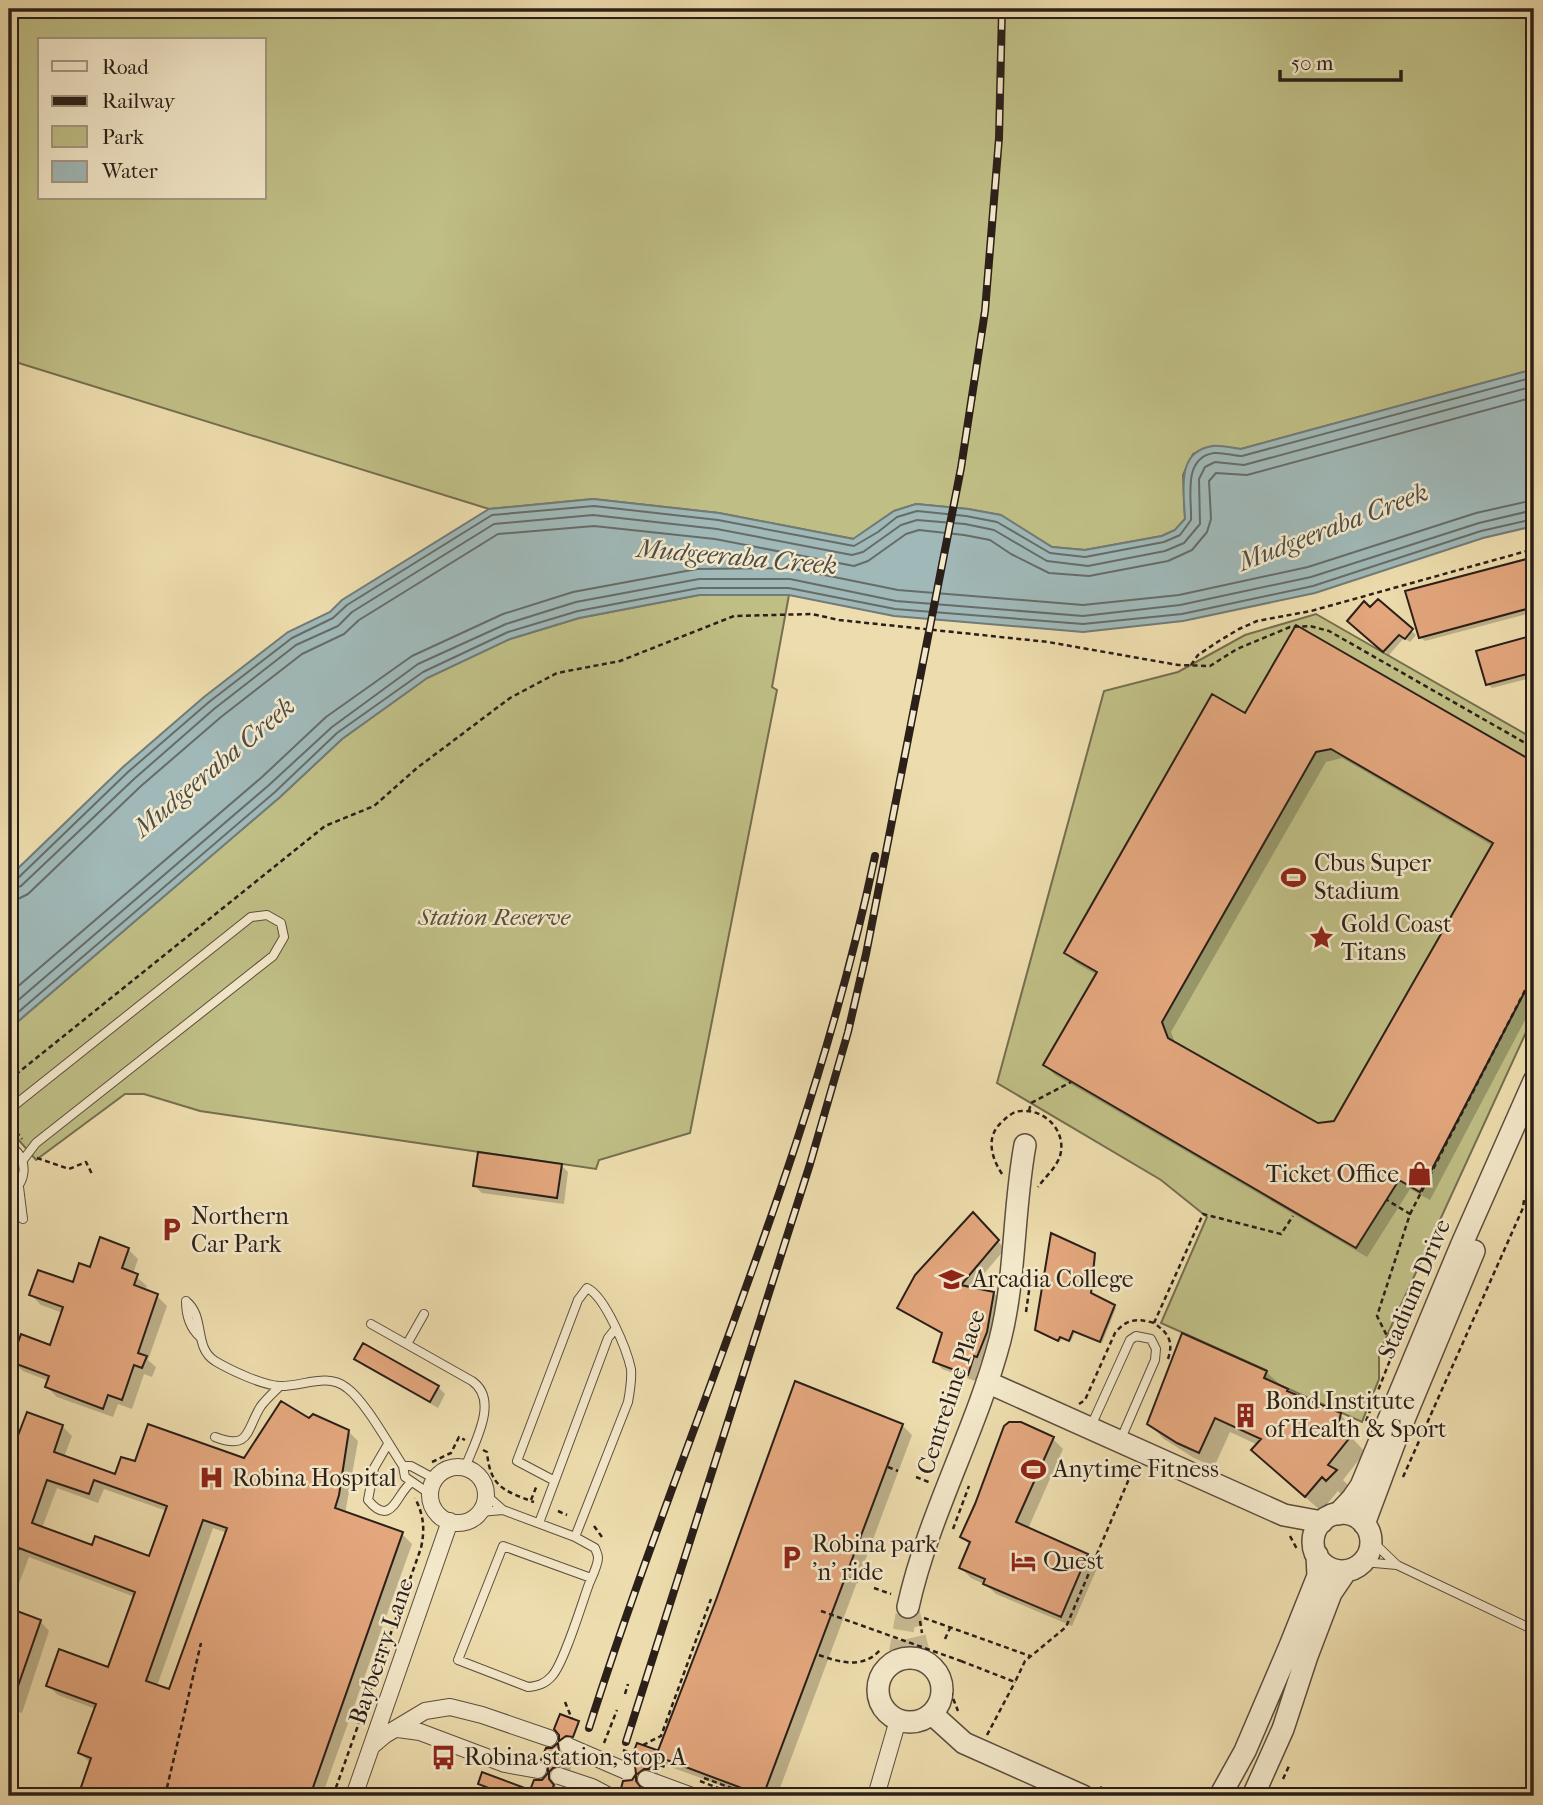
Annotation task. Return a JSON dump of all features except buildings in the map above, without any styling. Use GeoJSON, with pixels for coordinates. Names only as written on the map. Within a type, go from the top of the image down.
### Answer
{"type":"FeatureCollection","features":[{"type":"Feature","properties":{"kind":"street","name":"Stadium Drive"},"geometry":{"type":"LineString","coordinates":[[1330,1518],[1352,1499],[1361,1486],[1450,1272],[1534,1082]]}},
{"type":"Feature","properties":{"kind":"street","name":"Stadium Drive"},"geometry":{"type":"LineString","coordinates":[[1368,1532],[1399,1431],[1534,1115]]}},
{"type":"Feature","properties":{"kind":"street","name":"Centreline Place"},"geometry":{"type":"LineString","coordinates":[[912,1607],[914,1578],[987,1382],[1000,1339],[1008,1295],[1019,1179],[1025,1146]]}},
{"type":"Feature","properties":{"kind":"street"},"geometry":{"type":"LineString","coordinates":[[987,1382],[1119,1442],[1285,1524],[1329,1568],[1354,1567]]}},
{"type":"Feature","properties":{"kind":"street"},"geometry":{"type":"LineString","coordinates":[[464,1468],[482,1481],[486,1495],[480,1512],[466,1521],[450,1521],[435,1511],[424,1483],[448,1469],[464,1468]]}},
{"type":"Feature","properties":{"kind":"street"},"geometry":{"type":"LineString","coordinates":[[1253,1796],[1283,1728],[1331,1593],[1370,1549],[1368,1532],[1348,1514],[1285,1524]]}},
{"type":"Feature","properties":{"kind":"street"},"geometry":{"type":"LineString","coordinates":[[1220,1796],[1245,1751],[1318,1576],[1310,1550],[1314,1535],[1330,1518]]}},
{"type":"Feature","properties":{"kind":"street","name":"Bayberry Lane"},"geometry":{"type":"LineString","coordinates":[[354,1796],[450,1521]]}},
{"type":"Feature","properties":{"kind":"street"},"geometry":{"type":"LineString","coordinates":[[909,1658],[921,1660],[932,1667],[940,1679],[937,1705],[917,1721],[898,1720],[889,1714],[881,1703],[878,1686],[886,1669],[898,1661],[909,1658]]}},
{"type":"Feature","properties":{"kind":"street"},"geometry":{"type":"LineString","coordinates":[[937,1705],[974,1741],[1083,1796]]}},
{"type":"Feature","properties":{"kind":"street"},"geometry":{"type":"LineString","coordinates":[[372,1746],[425,1711],[450,1707],[464,1709],[549,1738]]}},
{"type":"Feature","properties":{"kind":"street"},"geometry":{"type":"LineString","coordinates":[[876,1796],[898,1720]]}},
{"type":"Feature","properties":{"kind":"street"},"geometry":{"type":"LineString","coordinates":[[398,1730],[420,1732],[505,1764],[538,1770]]}},
{"type":"Feature","properties":{"kind":"street"},"geometry":{"type":"LineString","coordinates":[[568,1746],[626,1771]]}},
{"type":"Feature","properties":{"kind":"street"},"geometry":{"type":"LineString","coordinates":[[559,1776],[609,1796]]}},
{"type":"Feature","properties":{"kind":"street"},"geometry":{"type":"LineString","coordinates":[[646,1779],[692,1796]]}},
{"type":"Feature","properties":{"kind":"lane"},"geometry":{"type":"LineString","coordinates":[[9,1114],[16,1104],[251,917],[267,915],[281,923],[284,937],[273,956],[36,1143],[23,1160]]}},
{"type":"Feature","properties":{"kind":"lane"},"geometry":{"type":"LineString","coordinates":[[9,1145],[23,1160],[23,1178],[19,1187],[9,1195]]}},
{"type":"Feature","properties":{"kind":"lane"},"geometry":{"type":"LineString","coordinates":[[9,1208],[23,1219],[19,1187]]}},
{"type":"Feature","properties":{"kind":"lane"},"geometry":{"type":"LineString","coordinates":[[553,1480],[517,1461],[583,1290],[587,1288],[595,1293],[616,1328],[631,1371],[628,1402],[575,1537]]}},
{"type":"Feature","properties":{"kind":"lane"},"geometry":{"type":"LineString","coordinates":[[407,1344],[424,1314]]}},
{"type":"Feature","properties":{"kind":"lane"},"geometry":{"type":"LineString","coordinates":[[371,1324],[472,1381],[481,1390],[486,1404],[464,1468]]}},
{"type":"Feature","properties":{"kind":"lane"},"geometry":{"type":"LineString","coordinates":[[539,1523],[608,1338],[616,1328]]}},
{"type":"Feature","properties":{"kind":"lane"},"geometry":{"type":"LineString","coordinates":[[1090,1429],[1130,1340],[1136,1336],[1151,1339],[1156,1349],[1155,1360],[1119,1442]]}},
{"type":"Feature","properties":{"kind":"lane"},"geometry":{"type":"LineString","coordinates":[[200,1337],[204,1350],[213,1359],[268,1384],[280,1386],[319,1380],[343,1385],[360,1401],[403,1465],[403,1474],[424,1483]]}},
{"type":"Feature","properties":{"kind":"lane"},"geometry":{"type":"LineString","coordinates":[[215,1437],[226,1441],[246,1438],[261,1405],[280,1386]]}},
{"type":"Feature","properties":{"kind":"lane"},"geometry":{"type":"LineString","coordinates":[[388,1444],[374,1468],[368,1500],[380,1508],[392,1508],[396,1506],[405,1486],[424,1483]]}},
{"type":"Feature","properties":{"kind":"lane"},"geometry":{"type":"LineString","coordinates":[[403,1465],[411,1466],[424,1483]]}},
{"type":"Feature","properties":{"kind":"lane"},"geometry":{"type":"LineString","coordinates":[[486,1495],[503,1510],[575,1537],[595,1548],[598,1558],[591,1578],[556,1671],[551,1678],[540,1686],[528,1687],[458,1660],[503,1546],[591,1578]]}},
{"type":"Feature","properties":{"kind":"lane"},"geometry":{"type":"LineString","coordinates":[[480,1512],[503,1510]]}},
{"type":"Feature","properties":{"kind":"lane"},"geometry":{"type":"LineString","coordinates":[[1368,1532],[1397,1566],[1534,1630]]}},
{"type":"Feature","properties":{"kind":"lane"},"geometry":{"type":"LineString","coordinates":[[1354,1567],[1397,1566]]}},
{"type":"Feature","properties":{"kind":"path"},"geometry":{"type":"LineString","coordinates":[[1191,665],[1198,655],[1219,641],[1257,621],[1311,611],[1534,549]]}},
{"type":"Feature","properties":{"kind":"path"},"geometry":{"type":"LineString","coordinates":[[9,1080],[325,826],[374,806],[417,768],[510,698],[557,673],[620,661],[734,616],[813,614],[839,620],[1048,642],[1178,665],[1210,666],[1237,649],[1290,628],[1310,626],[1329,631],[1534,748]]}},
{"type":"Feature","properties":{"kind":"path"},"geometry":{"type":"LineString","coordinates":[[1363,1430],[1394,1350],[1377,1317],[1410,1214],[1534,973]]}},
{"type":"Feature","properties":{"kind":"path"},"geometry":{"type":"LineString","coordinates":[[1030,1111],[1031,1103],[1071,1082]]}},
{"type":"Feature","properties":{"kind":"path"},"geometry":{"type":"LineString","coordinates":[[51,1164],[69,1169],[86,1162],[92,1174]]}},
{"type":"Feature","properties":{"kind":"path"},"geometry":{"type":"LineString","coordinates":[[1400,1484],[1524,1199],[1534,1183]]}},
{"type":"Feature","properties":{"kind":"path"},"geometry":{"type":"LineString","coordinates":[[1387,1200],[1410,1214]]}},
{"type":"Feature","properties":{"kind":"path"},"geometry":{"type":"LineString","coordinates":[[1154,1323],[1203,1214],[1281,1234],[1293,1216]]}},
{"type":"Feature","properties":{"kind":"path"},"geometry":{"type":"LineString","coordinates":[[1073,1405],[1085,1400],[1115,1333],[1122,1324],[1131,1320],[1141,1319],[1154,1323],[1170,1339],[1172,1348],[1164,1369]]}},
{"type":"Feature","properties":{"kind":"path"},"geometry":{"type":"LineString","coordinates":[[333,1796],[421,1548],[425,1529],[422,1512],[414,1498],[424,1483],[427,1464],[442,1459],[451,1452],[459,1437],[487,1452],[492,1477],[499,1486],[533,1501],[537,1485]]}},
{"type":"Feature","properties":{"kind":"path"},"geometry":{"type":"LineString","coordinates":[[974,1741],[1015,1682],[1025,1661],[1066,1626],[1135,1465]]}},
{"type":"Feature","properties":{"kind":"path"},"geometry":{"type":"LineString","coordinates":[[888,1467],[898,1471]]}},
{"type":"Feature","properties":{"kind":"path","name":"Centreline Place"},"geometry":{"type":"LineString","coordinates":[[949,1539],[973,1476]]}},
{"type":"Feature","properties":{"kind":"path"},"geometry":{"type":"LineString","coordinates":[[916,1477],[937,1486]]}},
{"type":"Feature","properties":{"kind":"path"},"geometry":{"type":"LineString","coordinates":[[552,1508],[568,1515]]}},
{"type":"Feature","properties":{"kind":"path"},"geometry":{"type":"LineString","coordinates":[[1285,1524],[1297,1546],[1310,1550]]}},
{"type":"Feature","properties":{"kind":"path"},"geometry":{"type":"LineString","coordinates":[[849,1578],[858,1582]]}},
{"type":"Feature","properties":{"kind":"path"},"geometry":{"type":"LineString","coordinates":[[874,1588],[950,1628],[1030,1657]]}},
{"type":"Feature","properties":{"kind":"path"},"geometry":{"type":"LineString","coordinates":[[643,1745],[661,1736],[711,1599]]}},
{"type":"Feature","properties":{"kind":"path"},"geometry":{"type":"LineString","coordinates":[[912,1607],[922,1633]]}},
{"type":"Feature","properties":{"kind":"path"},"geometry":{"type":"LineString","coordinates":[[821,1611],[1015,1682]]}},
{"type":"Feature","properties":{"kind":"path"},"geometry":{"type":"LineString","coordinates":[[945,1639],[950,1628]]}},
{"type":"Feature","properties":{"kind":"path"},"geometry":{"type":"LineString","coordinates":[[165,1796],[201,1643]]}},
{"type":"Feature","properties":{"kind":"path"},"geometry":{"type":"LineString","coordinates":[[819,1655],[850,1663],[866,1662],[881,1649]]}},
{"type":"Feature","properties":{"kind":"path"},"geometry":{"type":"LineString","coordinates":[[625,1694],[628,1684]]}},
{"type":"Feature","properties":{"kind":"path"},"geometry":{"type":"LineString","coordinates":[[565,1702],[572,1718]]}},
{"type":"Feature","properties":{"kind":"path"},"geometry":{"type":"LineString","coordinates":[[605,1741],[617,1710]]}},
{"type":"Feature","properties":{"kind":"path"},"geometry":{"type":"LineString","coordinates":[[704,1777],[753,1796]]}},
{"type":"Feature","properties":{"kind":"path"},"geometry":{"type":"LineString","coordinates":[[700,1781],[739,1796]]}},
{"type":"Feature","properties":{"kind":"green space"},"geometry":{"type":"Polygon","coordinates":[[[9,9],[1534,9],[1534,369],[1241,449],[1213,446],[1193,454],[1183,475],[1185,519],[1175,530],[1162,536],[1085,550],[1052,547],[1000,515],[916,504],[894,511],[854,539],[719,513],[593,499],[489,509],[9,360],[9,9]]]}},
{"type":"Feature","properties":{"kind":"green space","name":"Station Reserve"},"geometry":{"type":"Polygon","coordinates":[[[699,595],[789,595],[772,687],[777,690],[690,1133],[599,1160],[596,1169],[200,1111],[144,1094],[125,1094],[36,1160],[9,1129],[9,1029],[280,797],[342,739],[427,678],[510,639],[579,618],[699,595]]]}},
{"type":"Feature","properties":{"kind":"green space","name":"Cbus Super Stadium"},"geometry":{"type":"Polygon","coordinates":[[[1316,614],[1534,739],[1534,1015],[1379,1353],[1379,1379],[1362,1422],[1264,1378],[1266,1370],[1161,1323],[1207,1217],[1161,1180],[997,1083],[1104,691],[1178,672],[1245,635],[1316,614]]]}},
{"type":"Feature","properties":{"kind":"water","name":"Mudgeeraba Creek"},"geometry":{"type":"Polygon","coordinates":[[[1534,369],[1534,526],[1483,538],[1315,593],[1183,621],[1083,632],[894,616],[789,595],[699,595],[579,618],[510,639],[427,678],[342,739],[280,797],[9,1029],[9,877],[123,767],[204,697],[288,632],[330,612],[342,600],[489,509],[593,499],[719,513],[853,539],[894,511],[916,504],[1001,515],[1052,547],[1085,550],[1162,536],[1175,530],[1185,519],[1183,485],[1187,464],[1201,449],[1216,446],[1241,449],[1534,369]]]}},
{"type":"Feature","properties":{"kind":"tunnel"},"geometry":{"type":"LineString","coordinates":[[908,1607],[921,1660]]}},
{"type":"Feature","properties":{"kind":"tunnel"},"geometry":{"type":"LineString","coordinates":[[898,1661],[906,1615]]}},
{"type":"Feature","properties":{"kind":"railway"},"geometry":{"type":"LineString","coordinates":[[626,1742],[810,1164],[848,1032],[866,954],[961,468],[985,311],[999,138],[1002,9]]}},
{"type":"Feature","properties":{"kind":"railway"},"geometry":{"type":"LineString","coordinates":[[589,1728],[625,1619],[743,1295],[817,1078],[848,968],[875,856]]}},
{"type":"Feature","properties":{"kind":"place","name":"Cbus Super Stadium"},"geometry":{"type":"Point","coordinates":[1294,877]}},
{"type":"Feature","properties":{"kind":"place","name":"Gold Coast Titans"},"geometry":{"type":"Point","coordinates":[1321,938]}},
{"type":"Feature","properties":{"kind":"place","name":"Ticket Office"},"geometry":{"type":"Point","coordinates":[1419,1174]}},
{"type":"Feature","properties":{"kind":"place","name":"Northern Car Park"},"geometry":{"type":"Point","coordinates":[171,1230]}},
{"type":"Feature","properties":{"kind":"place","name":"Arcadia College"},"geometry":{"type":"Point","coordinates":[952,1279]}},
{"type":"Feature","properties":{"kind":"place","name":"Bond Institute of Health & Sport"},"geometry":{"type":"Point","coordinates":[1245,1415]}},
{"type":"Feature","properties":{"kind":"place","name":"Anytime Fitness"},"geometry":{"type":"Point","coordinates":[1033,1469]}},
{"type":"Feature","properties":{"kind":"place","name":"Robina Hospital"},"geometry":{"type":"Point","coordinates":[212,1478]}},
{"type":"Feature","properties":{"kind":"place","name":"Robina park 'n' ride"},"geometry":{"type":"Point","coordinates":[792,1558]}},
{"type":"Feature","properties":{"kind":"place","name":"Quest"},"geometry":{"type":"Point","coordinates":[1023,1561]}},
{"type":"Feature","properties":{"kind":"place","name":"Robina station, stop A"},"geometry":{"type":"Point","coordinates":[444,1757]}}]}
